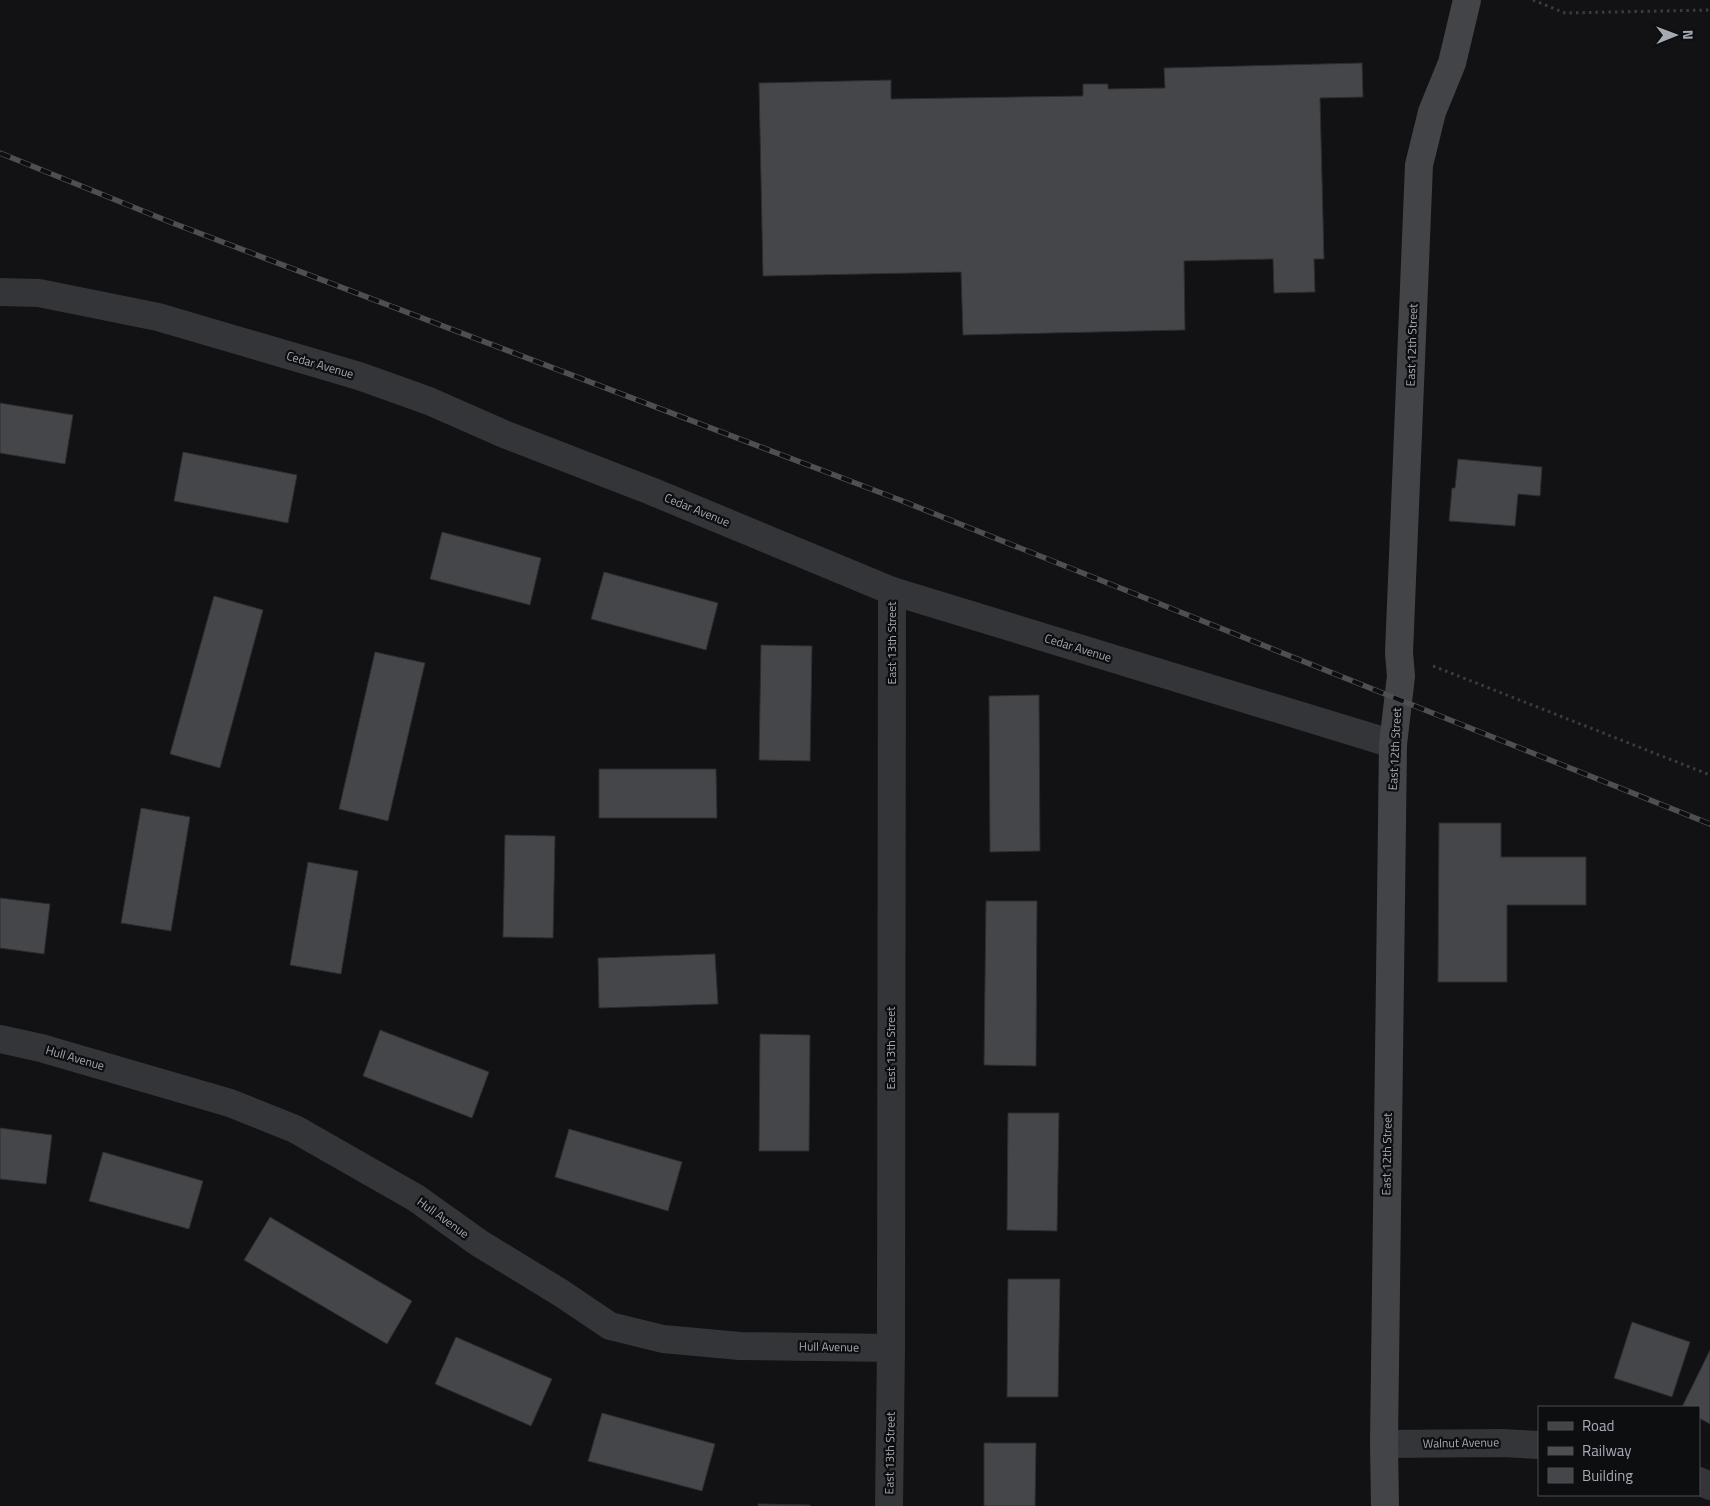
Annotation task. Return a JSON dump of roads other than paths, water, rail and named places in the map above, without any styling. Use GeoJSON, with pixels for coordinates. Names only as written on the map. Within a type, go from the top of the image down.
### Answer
{"type":"FeatureCollection","features":[{"type":"Feature","properties":{"kind":"main road","name":"East 12th Street"},"geometry":{"type":"LineString","coordinates":[[1384,1506],[1393,744],[1401,676],[1400,653],[1420,164],[1432,112],[1452,63],[1466,0]]}},
{"type":"Feature","properties":{"kind":"street","name":"Cedar Avenue"},"geometry":{"type":"LineString","coordinates":[[0,292],[39,293],[158,317],[359,376],[429,401],[504,434],[651,491],[892,591],[1393,744]]}},
{"type":"Feature","properties":{"kind":"street","name":"East 13th Street"},"geometry":{"type":"LineString","coordinates":[[889,1506],[892,591]]}},
{"type":"Feature","properties":{"kind":"street","name":"Hull Avenue"},"geometry":{"type":"LineString","coordinates":[[0,1039],[41,1048],[230,1102],[295,1128],[416,1198],[479,1243],[561,1293],[610,1326],[663,1339],[730,1345],[891,1348]]}},
{"type":"Feature","properties":{"kind":"street","name":"Walnut Avenue"},"geometry":{"type":"LineString","coordinates":[[1384,1444],[1502,1443],[1538,1445]]}},
{"type":"Feature","properties":{"kind":"railway"},"geometry":{"type":"LineString","coordinates":[[0,153],[170,222],[900,500],[1710,824]]}}]}
